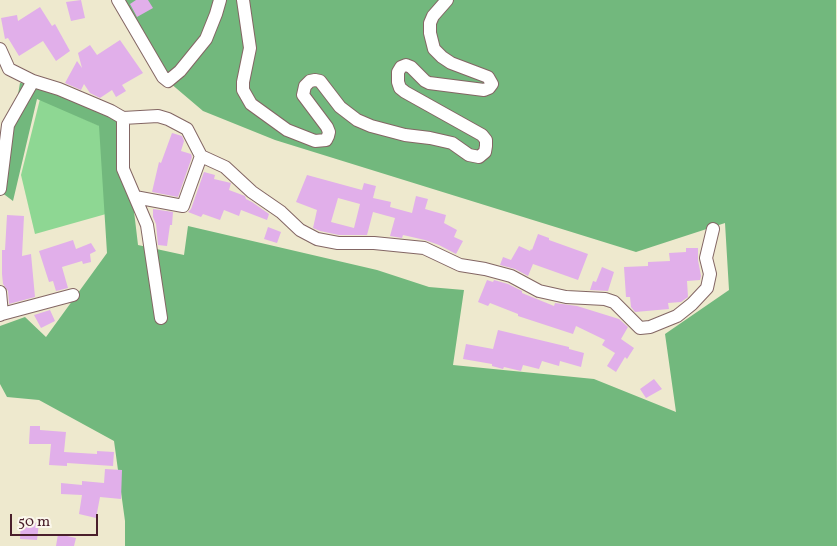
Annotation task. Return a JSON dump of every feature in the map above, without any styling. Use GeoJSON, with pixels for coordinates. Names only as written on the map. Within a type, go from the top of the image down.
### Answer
{"type":"FeatureCollection","features":[{"type":"Feature","properties":{"kind":"street"},"geometry":{"type":"LineString","coordinates":[[118,0],[163,77],[168,81],[180,71],[206,39],[220,0]]}},
{"type":"Feature","properties":{"kind":"street"},"geometry":{"type":"LineString","coordinates":[[243,0],[250,48],[243,90],[251,104],[287,130],[315,141],[326,140],[328,136],[327,127],[303,95],[305,86],[310,81],[315,80],[320,81],[340,107],[357,120],[371,126],[405,135],[443,140],[452,143],[469,155],[479,157],[485,152],[486,146],[486,140],[482,135],[405,92],[400,88],[398,82],[398,72],[401,67],[406,65],[430,83],[484,90],[492,84],[488,77],[451,63],[434,49],[430,33],[430,23],[433,16],[447,0]]}},
{"type":"Feature","properties":{"kind":"street"},"geometry":{"type":"LineString","coordinates":[[0,49],[9,69],[33,81],[59,88],[111,110],[123,118],[158,116],[187,129],[201,156],[225,167],[252,192],[281,212],[300,230],[317,239],[338,243],[374,243],[424,248],[460,265],[511,276],[539,291],[566,297],[605,299],[614,302],[640,328],[650,327],[678,316],[707,288],[710,274],[706,258],[714,229]]}},
{"type":"Feature","properties":{"kind":"street"},"geometry":{"type":"LineString","coordinates":[[0,189],[8,125],[33,81]]}},
{"type":"Feature","properties":{"kind":"street"},"geometry":{"type":"LineString","coordinates":[[123,118],[123,169],[147,226],[161,318]]}},
{"type":"Feature","properties":{"kind":"street"},"geometry":{"type":"LineString","coordinates":[[135,197],[182,206],[201,156]]}},
{"type":"Feature","properties":{"kind":"street"},"geometry":{"type":"LineString","coordinates":[[0,292],[1,314],[73,295]]}},
{"type":"Feature","properties":{"kind":"green space"},"geometry":{"type":"Polygon","coordinates":[[[119,0],[836,0],[837,546],[125,546],[125,521],[114,441],[39,400],[7,397],[0,384],[0,326],[25,317],[46,337],[107,253],[99,126],[37,99],[13,201],[1,192],[20,83],[70,89],[123,118],[138,245],[184,255],[188,226],[377,270],[429,287],[464,290],[453,365],[594,379],[676,412],[665,334],[729,290],[725,223],[636,252],[275,140],[203,111],[163,77],[119,0]]]}},
{"type":"Feature","properties":{"kind":"green space"},"geometry":{"type":"Polygon","coordinates":[[[40,99],[100,126],[106,214],[35,234],[21,175],[40,99]]]}},
{"type":"Feature","properties":{"kind":"building"},"geometry":{"type":"Polygon","coordinates":[[[81,0],[85,18],[71,21],[66,2],[81,0]]]}},
{"type":"Feature","properties":{"kind":"building"},"geometry":{"type":"Polygon","coordinates":[[[136,0],[148,0],[153,8],[137,17],[130,4],[136,0]]]}},
{"type":"Feature","properties":{"kind":"building"},"geometry":{"type":"Polygon","coordinates":[[[40,7],[52,26],[55,24],[70,51],[56,61],[43,41],[19,56],[8,38],[5,39],[1,18],[17,15],[18,21],[40,7]]]}},
{"type":"Feature","properties":{"kind":"building"},"geometry":{"type":"Polygon","coordinates":[[[120,40],[143,73],[122,85],[126,91],[116,97],[112,90],[100,98],[90,93],[84,84],[81,90],[65,83],[77,61],[82,68],[78,53],[90,45],[97,55],[120,40]]]}},
{"type":"Feature","properties":{"kind":"building"},"geometry":{"type":"Polygon","coordinates":[[[172,133],[182,136],[184,141],[181,151],[191,154],[192,157],[178,197],[152,192],[159,162],[161,163],[172,133]]]}},
{"type":"Feature","properties":{"kind":"building"},"geometry":{"type":"Polygon","coordinates":[[[204,172],[215,175],[214,179],[231,183],[229,190],[245,196],[246,199],[269,214],[267,220],[241,210],[239,216],[224,210],[220,220],[203,214],[201,217],[188,212],[191,209],[204,172]]]}},
{"type":"Feature","properties":{"kind":"building"},"geometry":{"type":"Polygon","coordinates":[[[307,175],[362,190],[364,183],[376,186],[373,198],[391,202],[390,207],[412,213],[416,196],[428,199],[425,209],[446,215],[444,223],[457,230],[454,237],[463,241],[456,254],[425,240],[403,235],[402,238],[390,236],[395,218],[373,212],[367,235],[339,235],[320,231],[313,228],[317,210],[296,202],[307,175]],[[338,198],[331,222],[354,228],[360,204],[338,198]]]}},
{"type":"Feature","properties":{"kind":"building"},"geometry":{"type":"Polygon","coordinates":[[[153,209],[173,212],[167,246],[158,245],[153,209]]]}},
{"type":"Feature","properties":{"kind":"building"},"geometry":{"type":"Polygon","coordinates":[[[7,215],[24,216],[22,256],[31,254],[35,297],[9,304],[8,291],[3,284],[2,274],[2,250],[5,250],[7,215]]]}},
{"type":"Feature","properties":{"kind":"building"},"geometry":{"type":"Polygon","coordinates":[[[268,227],[281,232],[277,243],[264,239],[268,227]]]}},
{"type":"Feature","properties":{"kind":"building"},"geometry":{"type":"Polygon","coordinates":[[[538,234],[588,254],[578,280],[533,264],[528,276],[515,269],[500,265],[503,257],[511,260],[519,246],[530,251],[532,250],[538,234]]]}},
{"type":"Feature","properties":{"kind":"building"},"geometry":{"type":"Polygon","coordinates":[[[73,240],[76,249],[91,243],[96,251],[90,254],[91,262],[83,264],[82,261],[62,267],[68,288],[56,291],[53,281],[49,282],[39,251],[73,240]]]}},
{"type":"Feature","properties":{"kind":"building"},"geometry":{"type":"Polygon","coordinates":[[[686,248],[698,248],[701,276],[700,280],[687,281],[688,297],[681,302],[668,303],[669,309],[635,312],[631,307],[630,297],[626,297],[624,267],[648,266],[648,262],[670,261],[669,253],[686,252],[686,248]]]}},
{"type":"Feature","properties":{"kind":"building"},"geometry":{"type":"Polygon","coordinates":[[[602,267],[614,272],[608,291],[590,290],[593,281],[596,282],[602,267]]]}},
{"type":"Feature","properties":{"kind":"building"},"geometry":{"type":"Polygon","coordinates":[[[487,280],[508,284],[522,291],[522,293],[554,306],[555,303],[577,306],[619,319],[628,327],[621,339],[634,348],[627,359],[625,357],[616,372],[607,366],[615,353],[602,345],[605,340],[576,326],[573,334],[518,316],[518,314],[490,303],[488,306],[478,302],[487,280]]]}},
{"type":"Feature","properties":{"kind":"building"},"geometry":{"type":"Polygon","coordinates":[[[50,310],[55,321],[41,328],[34,315],[50,310]]]}},
{"type":"Feature","properties":{"kind":"building"},"geometry":{"type":"Polygon","coordinates":[[[498,330],[569,347],[569,349],[584,353],[581,367],[560,361],[559,366],[542,361],[539,369],[523,365],[521,371],[504,367],[503,369],[492,366],[492,364],[463,359],[466,344],[493,349],[498,330]]]}},
{"type":"Feature","properties":{"kind":"building"},"geometry":{"type":"Polygon","coordinates":[[[654,379],[662,389],[646,398],[640,389],[654,379]]]}},
{"type":"Feature","properties":{"kind":"building"},"geometry":{"type":"Polygon","coordinates":[[[30,426],[40,426],[40,430],[66,432],[64,452],[97,454],[97,451],[114,452],[113,466],[67,463],[67,466],[49,465],[51,444],[29,444],[30,426]]]}},
{"type":"Feature","properties":{"kind":"building"},"geometry":{"type":"Polygon","coordinates":[[[105,469],[122,470],[121,499],[100,497],[96,518],[79,514],[82,495],[61,494],[61,483],[82,485],[82,481],[104,483],[105,469]]]}},
{"type":"Feature","properties":{"kind":"building"},"geometry":{"type":"Polygon","coordinates":[[[21,522],[39,523],[37,540],[20,539],[21,522]]]}},
{"type":"Feature","properties":{"kind":"building"},"geometry":{"type":"Polygon","coordinates":[[[58,534],[76,538],[74,546],[56,546],[58,534]]]}}]}
